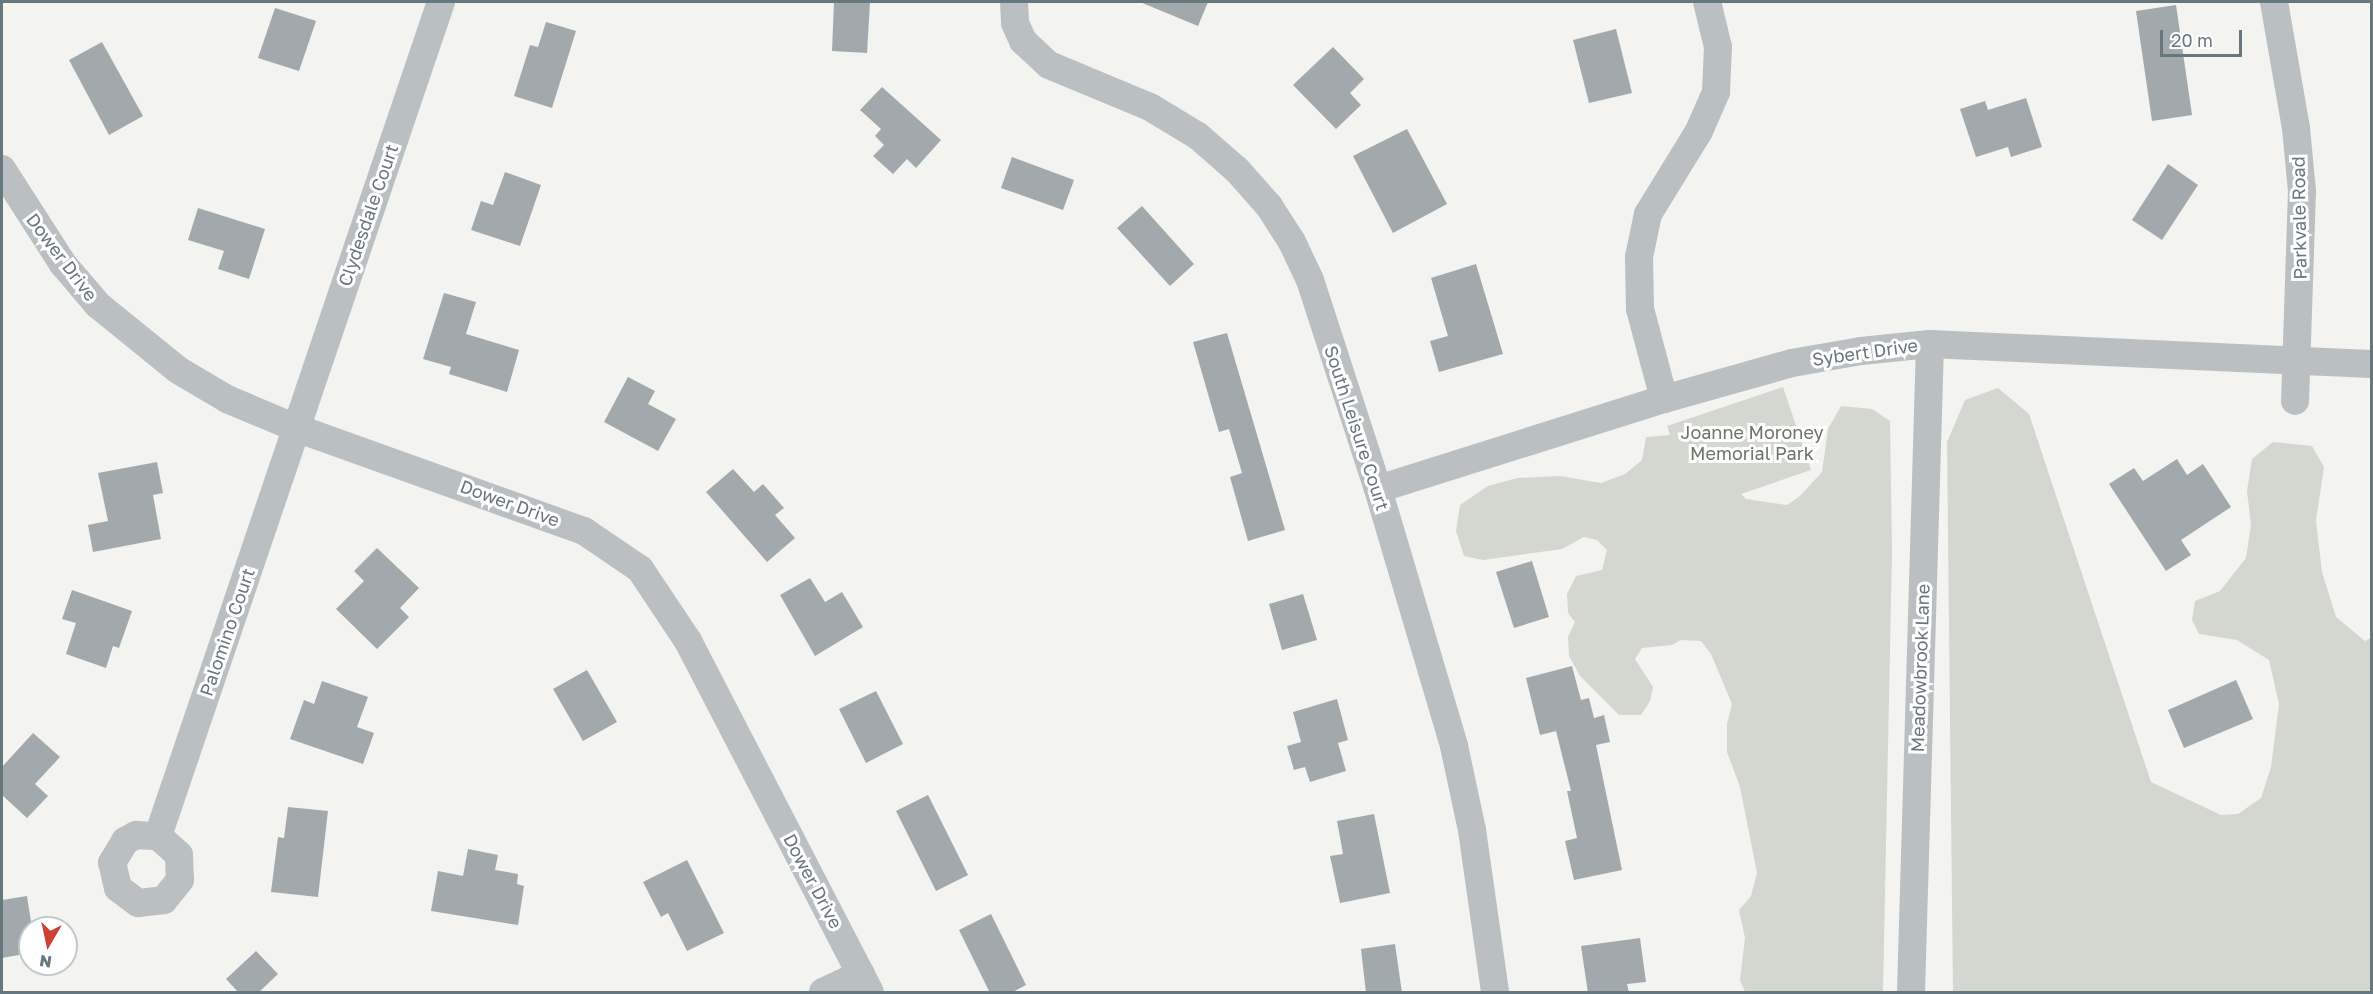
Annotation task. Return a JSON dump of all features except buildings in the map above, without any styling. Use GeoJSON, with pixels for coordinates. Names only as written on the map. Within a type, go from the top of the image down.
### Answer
{"type":"FeatureCollection","features":[{"type":"Feature","properties":{"kind":"street","name":"Clydesdale Court"},"geometry":{"type":"LineString","coordinates":[[296,428],[441,2]]}},
{"type":"Feature","properties":{"kind":"street","name":"South Leisure Court"},"geometry":{"type":"LineString","coordinates":[[1014,2],[1015,23],[1023,41],[1049,65],[1150,107],[1198,136],[1238,170],[1269,206],[1310,280],[1378,489],[1454,747],[1472,831],[1495,993]]}},
{"type":"Feature","properties":{"kind":"street"},"geometry":{"type":"LineString","coordinates":[[1664,399],[1640,309],[1639,257],[1648,214],[1699,131],[1716,92],[1718,47],[1707,2]]}},
{"type":"Feature","properties":{"kind":"street","name":"Parkvale Road"},"geometry":{"type":"LineString","coordinates":[[2274,2],[2296,128],[2302,191],[2295,401]]}},
{"type":"Feature","properties":{"kind":"street","name":"Dower Drive"},"geometry":{"type":"LineString","coordinates":[[2,169],[63,264],[98,305],[129,333],[178,370],[227,399],[296,428],[542,513],[584,531],[640,569],[688,641],[866,983]]}},
{"type":"Feature","properties":{"kind":"street","name":"Sybert Drive"},"geometry":{"type":"LineString","coordinates":[[1378,489],[1664,399],[1792,363],[1930,344],[2296,358],[2372,364]]}},
{"type":"Feature","properties":{"kind":"street","name":"Meadowbrook Lane"},"geometry":{"type":"LineString","coordinates":[[1911,993],[1930,344]]}},
{"type":"Feature","properties":{"kind":"street","name":"Palomino Court"},"geometry":{"type":"LineString","coordinates":[[158,836],[296,428]]}},
{"type":"Feature","properties":{"kind":"street"},"geometry":{"type":"LineString","coordinates":[[824,993],[866,983]]}},
{"type":"Feature","properties":{"kind":"green space","name":"Joanne Moroney Memorial Park"},"geometry":{"type":"Polygon","coordinates":[[[1783,387],[1811,470],[1741,494],[1746,499],[1787,505],[1800,496],[1822,472],[1828,429],[1841,406],[1872,409],[1890,421],[1892,551],[1883,992],[1745,992],[1740,980],[1745,938],[1739,910],[1751,896],[1757,873],[1740,787],[1727,752],[1727,724],[1732,704],[1711,654],[1701,641],[1681,640],[1672,645],[1642,648],[1635,659],[1653,687],[1650,701],[1641,715],[1619,715],[1580,676],[1569,656],[1568,637],[1575,622],[1568,613],[1567,594],[1576,576],[1602,570],[1607,550],[1597,540],[1584,537],[1562,549],[1483,560],[1464,556],[1456,531],[1460,505],[1488,486],[1517,478],[1560,476],[1601,483],[1625,474],[1642,460],[1646,437],[1670,435],[1667,426],[1783,387]]]}},
{"type":"Feature","properties":{"kind":"green space"},"geometry":{"type":"Polygon","coordinates":[[[1998,388],[2029,414],[2151,782],[2221,815],[2238,814],[2261,798],[2271,767],[2279,704],[2269,660],[2237,640],[2199,634],[2192,620],[2195,601],[2220,591],[2246,558],[2251,525],[2247,491],[2252,459],[2273,442],[2312,446],[2324,467],[2316,521],[2322,572],[2336,617],[2365,641],[2371,638],[2371,992],[1953,992],[1947,442],[1965,400],[1998,388]]]}}]}
